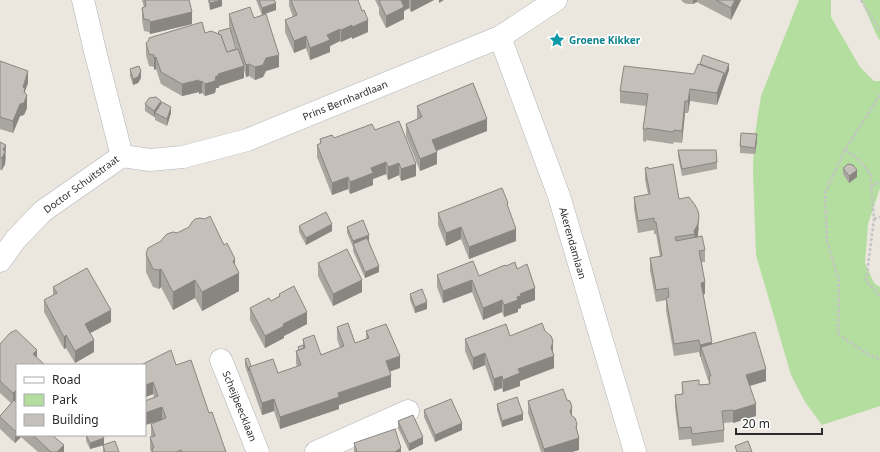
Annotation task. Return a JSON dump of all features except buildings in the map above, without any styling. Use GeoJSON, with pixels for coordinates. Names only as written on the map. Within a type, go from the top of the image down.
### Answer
{"type":"FeatureCollection","features":[{"type":"Feature","properties":{"kind":"street","name":"Doctor Schuitstraat"},"geometry":{"type":"LineString","coordinates":[[0,261],[16,239],[43,211],[122,156],[83,0]]}},
{"type":"Feature","properties":{"kind":"street","name":"Prins Bernhardlaan"},"geometry":{"type":"LineString","coordinates":[[122,156],[150,160],[183,157],[246,140],[500,37],[556,0]]}},
{"type":"Feature","properties":{"kind":"street","name":"Akerendamlaan"},"geometry":{"type":"LineString","coordinates":[[500,37],[559,196],[635,452]]}},
{"type":"Feature","properties":{"kind":"street","name":"Scheijbeecklaan"},"geometry":{"type":"LineString","coordinates":[[221,360],[258,452]]}},
{"type":"Feature","properties":{"kind":"street"},"geometry":{"type":"LineString","coordinates":[[316,452],[408,411]]}},
{"type":"Feature","properties":{"kind":"path"},"geometry":{"type":"LineString","coordinates":[[861,0],[880,31]]}},
{"type":"Feature","properties":{"kind":"path"},"geometry":{"type":"LineString","coordinates":[[880,95],[844,150],[825,193],[826,241],[839,281],[838,334],[867,354],[880,359]]}},
{"type":"Feature","properties":{"kind":"path"},"geometry":{"type":"LineString","coordinates":[[844,150],[856,158],[870,174],[874,219],[866,281],[880,296]]}},
{"type":"Feature","properties":{"kind":"path"},"geometry":{"type":"LineString","coordinates":[[872,186],[880,182]]}},
{"type":"Feature","properties":{"kind":"path"},"geometry":{"type":"LineString","coordinates":[[874,219],[880,217]]}},
{"type":"Feature","properties":{"kind":"green space"},"geometry":{"type":"Polygon","coordinates":[[[799,0],[831,0],[831,17],[860,67],[874,81],[880,81],[880,188],[868,224],[865,263],[874,283],[880,287],[880,406],[822,425],[805,402],[791,375],[756,255],[753,171],[754,140],[761,96],[799,0]]]}},
{"type":"Feature","properties":{"kind":"green space"},"geometry":{"type":"Polygon","coordinates":[[[861,0],[880,0],[880,40],[878,38],[861,0]]]}},
{"type":"Feature","properties":{"kind":"place","name":"Groene Kikker"},"geometry":{"type":"Point","coordinates":[557,40]}}]}
